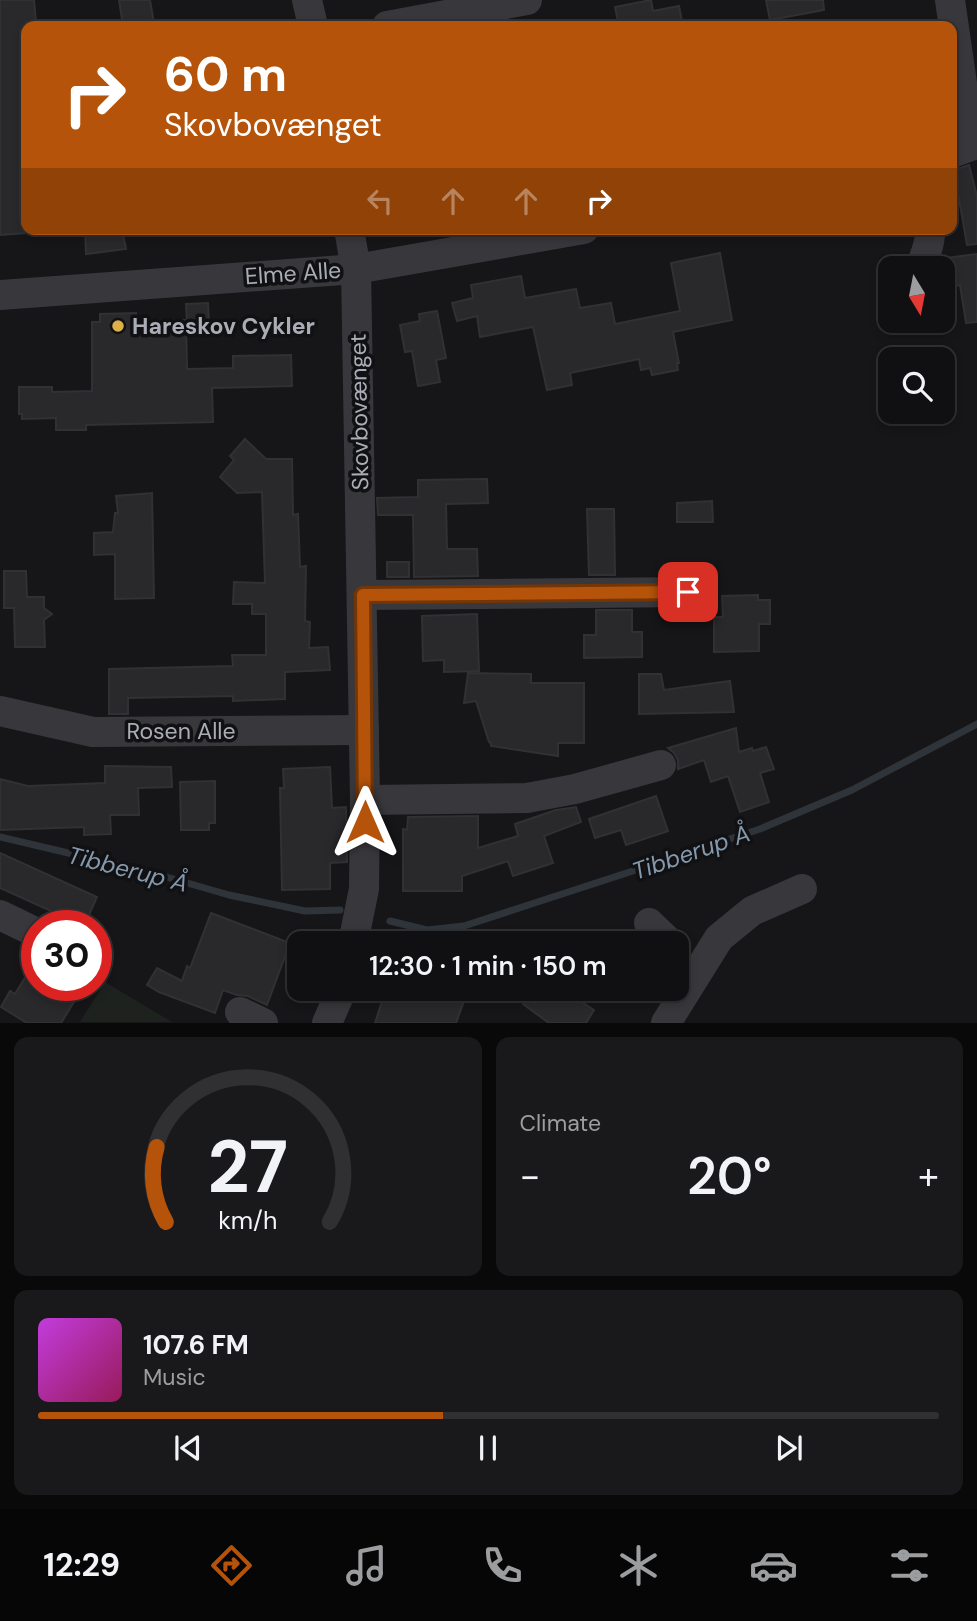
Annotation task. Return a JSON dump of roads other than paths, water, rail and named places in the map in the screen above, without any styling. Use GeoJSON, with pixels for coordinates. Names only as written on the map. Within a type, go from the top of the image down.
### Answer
{"type":"FeatureCollection","features":[{"type":"Feature","properties":{"kind":"street"},"geometry":{"type":"LineString","coordinates":[[307,0],[312,21]]}},
{"type":"Feature","properties":{"kind":"street"},"geometry":{"type":"LineString","coordinates":[[414,21],[527,0]]}},
{"type":"Feature","properties":{"kind":"street"},"geometry":{"type":"LineString","coordinates":[[950,0],[953,21]]}},
{"type":"Feature","properties":{"kind":"street"},"geometry":{"type":"LineString","coordinates":[[957,49],[971,146],[957,151]]}},
{"type":"Feature","properties":{"kind":"street","name":"Skovbovænget"},"geometry":{"type":"LineString","coordinates":[[350,235],[356,269],[365,800],[364,889],[355,931]]}},
{"type":"Feature","properties":{"kind":"street","name":"Elme Alle"},"geometry":{"type":"LineString","coordinates":[[0,295],[356,269],[550,235]]}},
{"type":"Feature","properties":{"kind":"street"},"geometry":{"type":"LineString","coordinates":[[925,256],[930,235]]}},
{"type":"Feature","properties":{"kind":"street"},"geometry":{"type":"LineString","coordinates":[[363,595],[688,592]]}},
{"type":"Feature","properties":{"kind":"street","name":"Rosen Alle"},"geometry":{"type":"LineString","coordinates":[[0,711],[93,732],[364,730]]}},
{"type":"Feature","properties":{"kind":"street"},"geometry":{"type":"LineString","coordinates":[[365,800],[527,798],[575,789],[661,765]]}},
{"type":"Feature","properties":{"kind":"street"},"geometry":{"type":"LineString","coordinates":[[666,1023],[690,967],[752,911],[802,889]]}},
{"type":"Feature","properties":{"kind":"street"},"geometry":{"type":"LineString","coordinates":[[0,915],[21,925]]}},
{"type":"Feature","properties":{"kind":"street"},"geometry":{"type":"LineString","coordinates":[[649,923],[657,931]]}},
{"type":"Feature","properties":{"kind":"street"},"geometry":{"type":"LineString","coordinates":[[327,1023],[337,1001]]}},
{"type":"Feature","properties":{"kind":"waterway","name":"Tibberup Å"},"geometry":{"type":"LineString","coordinates":[[390,921],[427,930],[464,926],[760,829],[852,790],[977,724]]}},
{"type":"Feature","properties":{"kind":"waterway","name":"Tibberup Å"},"geometry":{"type":"LineString","coordinates":[[0,837],[149,872],[229,895],[305,911],[340,910]]}},
{"type":"Feature","properties":{"kind":"place","name":"Hareskov Cykler"},"geometry":{"type":"Point","coordinates":[118,326]}}]}
